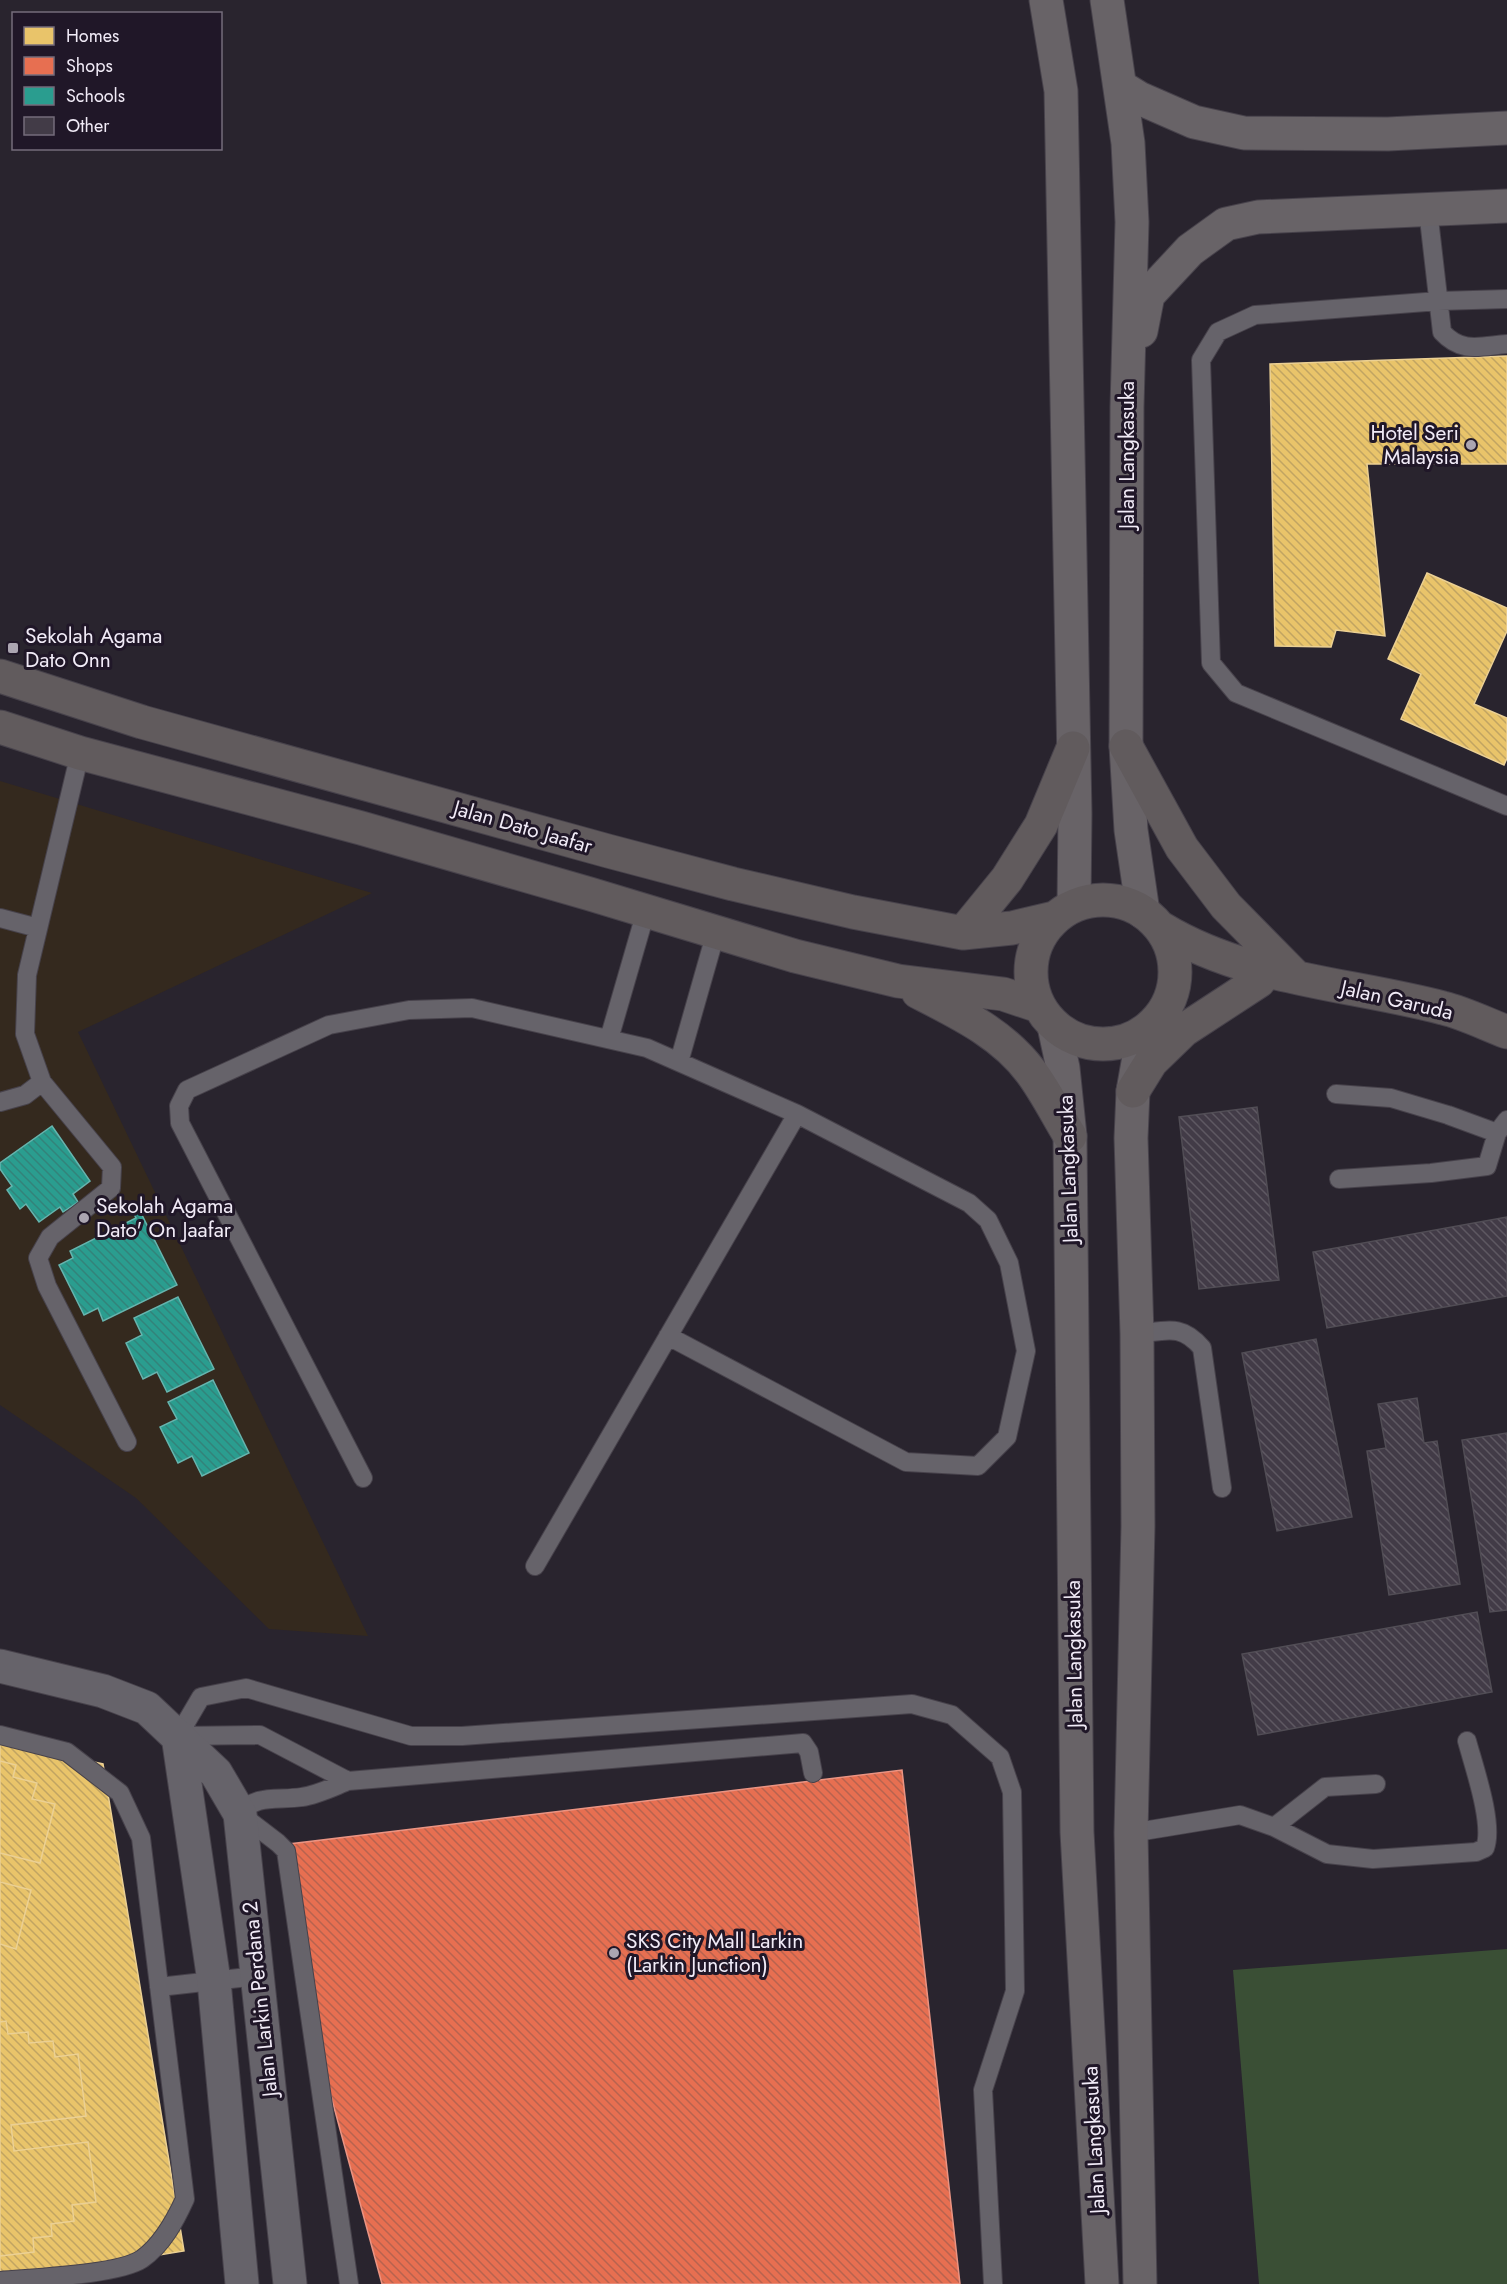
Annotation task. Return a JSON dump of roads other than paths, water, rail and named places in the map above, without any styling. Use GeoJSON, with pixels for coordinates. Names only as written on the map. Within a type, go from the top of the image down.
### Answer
{"type":"FeatureCollection","features":[{"type":"Feature","properties":{"kind":"main road"},"geometry":{"type":"LineString","coordinates":[[1046,0],[1061,91],[1073,748],[1064,912]]}},
{"type":"Feature","properties":{"kind":"main road","name":"Jalan Langkasuka"},"geometry":{"type":"LineString","coordinates":[[1107,0],[1128,143],[1132,222],[1127,406],[1126,746],[1131,830],[1152,920]]}},
{"type":"Feature","properties":{"kind":"main road"},"geometry":{"type":"LineString","coordinates":[[1121,87],[1139,98],[1194,122],[1244,133],[1388,134],[1507,128]]}},
{"type":"Feature","properties":{"kind":"main road"},"geometry":{"type":"LineString","coordinates":[[1127,406],[1148,295],[1190,250],[1226,224],[1258,217],[1507,206]]}},
{"type":"Feature","properties":{"kind":"main road","name":"Jalan Dato Jaafar"},"geometry":{"type":"LineString","coordinates":[[0,676],[101,710],[608,851],[853,912],[963,933],[1012,928],[1064,912]]}},
{"type":"Feature","properties":{"kind":"main road"},"geometry":{"type":"LineString","coordinates":[[0,727],[80,753],[361,828],[795,956],[898,981],[1003,993],[1046,1016],[1074,1039],[1097,1045],[1121,1043],[1152,1026],[1173,996],[1177,973],[1173,949],[1152,920],[1122,902],[1097,899],[1064,912],[1039,937],[1031,960],[1031,984],[1046,1016]]}},
{"type":"Feature","properties":{"kind":"main road"},"geometry":{"type":"LineString","coordinates":[[1126,746],[1182,848],[1226,906],[1308,980]]}},
{"type":"Feature","properties":{"kind":"main road"},"geometry":{"type":"LineString","coordinates":[[963,933],[1007,879],[1041,825],[1073,748]]}},
{"type":"Feature","properties":{"kind":"main road","name":"Jalan Garuda"},"geometry":{"type":"LineString","coordinates":[[1152,920],[1186,943],[1218,957],[1308,980],[1444,1008],[1507,1032]]}},
{"type":"Feature","properties":{"kind":"main road","name":"Jalan Garuda"},"geometry":{"type":"LineString","coordinates":[[1152,1026],[1224,988],[1259,981],[1308,980]]}},
{"type":"Feature","properties":{"kind":"main road"},"geometry":{"type":"LineString","coordinates":[[898,981],[964,1016],[1003,1042],[1031,1072],[1070,1136]]}},
{"type":"Feature","properties":{"kind":"main road"},"geometry":{"type":"LineString","coordinates":[[1132,1091],[1151,1062],[1184,1030],[1259,981]]}},
{"type":"Feature","properties":{"kind":"main road","name":"Jalan Langkasuka"},"geometry":{"type":"LineString","coordinates":[[1046,1016],[1063,1068],[1070,1136],[1077,1832],[1102,2284]]}},
{"type":"Feature","properties":{"kind":"main road","name":"Jalan Langkasuka"},"geometry":{"type":"LineString","coordinates":[[1140,2284],[1131,1833],[1138,1526],[1137,1334],[1131,1138],[1132,1091],[1152,1026]]}},
{"type":"Feature","properties":{"kind":"street","name":"Jalan Larkin Perdana 2"},"geometry":{"type":"LineString","coordinates":[[0,1666],[103,1691],[147,1708],[216,1773],[240,1814],[290,2284]]}},
{"type":"Feature","properties":{"kind":"street"},"geometry":{"type":"LineString","coordinates":[[178,1736],[214,1981],[242,2284]]}},
{"type":"Feature","properties":{"kind":"lane"},"geometry":{"type":"LineString","coordinates":[[1428,210],[1442,332],[1450,341],[1463,348],[1507,344]]}},
{"type":"Feature","properties":{"kind":"lane"},"geometry":{"type":"LineString","coordinates":[[1507,298],[1255,315],[1218,332],[1201,360],[1210,663],[1236,693],[1507,806]]}},
{"type":"Feature","properties":{"kind":"lane"},"geometry":{"type":"LineString","coordinates":[[80,753],[27,975],[25,1034],[42,1082],[112,1167],[111,1188],[50,1237],[38,1258],[47,1286],[127,1442]]}},
{"type":"Feature","properties":{"kind":"lane"},"geometry":{"type":"LineString","coordinates":[[609,1039],[646,911]]}},
{"type":"Feature","properties":{"kind":"lane"},"geometry":{"type":"LineString","coordinates":[[0,918],[38,928]]}},
{"type":"Feature","properties":{"kind":"lane"},"geometry":{"type":"LineString","coordinates":[[679,1062],[716,932]]}},
{"type":"Feature","properties":{"kind":"lane"},"geometry":{"type":"LineString","coordinates":[[363,1478],[180,1123],[179,1106],[187,1090],[329,1025],[409,1010],[472,1008],[646,1047],[797,1114],[969,1203],[988,1220],[1009,1263],[1026,1351],[1007,1437],[978,1466],[906,1462],[668,1336]]}},
{"type":"Feature","properties":{"kind":"lane"},"geometry":{"type":"LineString","coordinates":[[0,1102],[25,1095],[42,1082]]}},
{"type":"Feature","properties":{"kind":"lane"},"geometry":{"type":"LineString","coordinates":[[1336,1094],[1391,1098],[1448,1115],[1502,1126],[1487,1166],[1431,1173],[1339,1179]]}},
{"type":"Feature","properties":{"kind":"lane"},"geometry":{"type":"LineString","coordinates":[[535,1566],[797,1114]]}},
{"type":"Feature","properties":{"kind":"lane"},"geometry":{"type":"LineString","coordinates":[[1137,1334],[1179,1330],[1193,1336],[1202,1348],[1222,1488]]}},
{"type":"Feature","properties":{"kind":"lane"},"geometry":{"type":"LineString","coordinates":[[178,1736],[201,1697],[246,1688],[411,1736],[462,1736],[912,1704],[952,1715],[1000,1756],[1012,1792],[1015,1991],[984,2090],[993,2284]]}},
{"type":"Feature","properties":{"kind":"lane"},"geometry":{"type":"LineString","coordinates":[[0,1735],[67,1752],[120,1793],[141,1838],[185,2199],[173,2227],[142,2259],[115,2269],[0,2282]]}},
{"type":"Feature","properties":{"kind":"lane"},"geometry":{"type":"LineString","coordinates":[[178,1736],[260,1735],[348,1781]]}},
{"type":"Feature","properties":{"kind":"lane"},"geometry":{"type":"LineString","coordinates":[[1131,1833],[1240,1815],[1274,1827],[1327,1854],[1373,1859],[1476,1852],[1485,1848],[1489,1837],[1479,1782],[1467,1741]]}},
{"type":"Feature","properties":{"kind":"lane"},"geometry":{"type":"LineString","coordinates":[[349,2284],[286,1851],[240,1814],[247,1805],[256,1800],[304,1797],[348,1781],[803,1743],[809,1752],[813,1773]]}},
{"type":"Feature","properties":{"kind":"lane"},"geometry":{"type":"LineString","coordinates":[[1274,1827],[1325,1787],[1377,1784]]}},
{"type":"Feature","properties":{"kind":"lane"},"geometry":{"type":"LineString","coordinates":[[159,1987],[257,1976]]}},
{"type":"Feature","properties":{"kind":"place","name":"Hotel Seri Malaysia"},"geometry":{"type":"Point","coordinates":[1471,445]}},
{"type":"Feature","properties":{"kind":"place","name":"Sekolah Agama Dato Onn"},"geometry":{"type":"Point","coordinates":[13,648]}},
{"type":"Feature","properties":{"kind":"place","name":"Sekolah Agama Dato' On Jaafar"},"geometry":{"type":"Point","coordinates":[84,1218]}},
{"type":"Feature","properties":{"kind":"place","name":"SKS City Mall Larkin (Larkin Junction)"},"geometry":{"type":"Point","coordinates":[614,1953]}}]}
